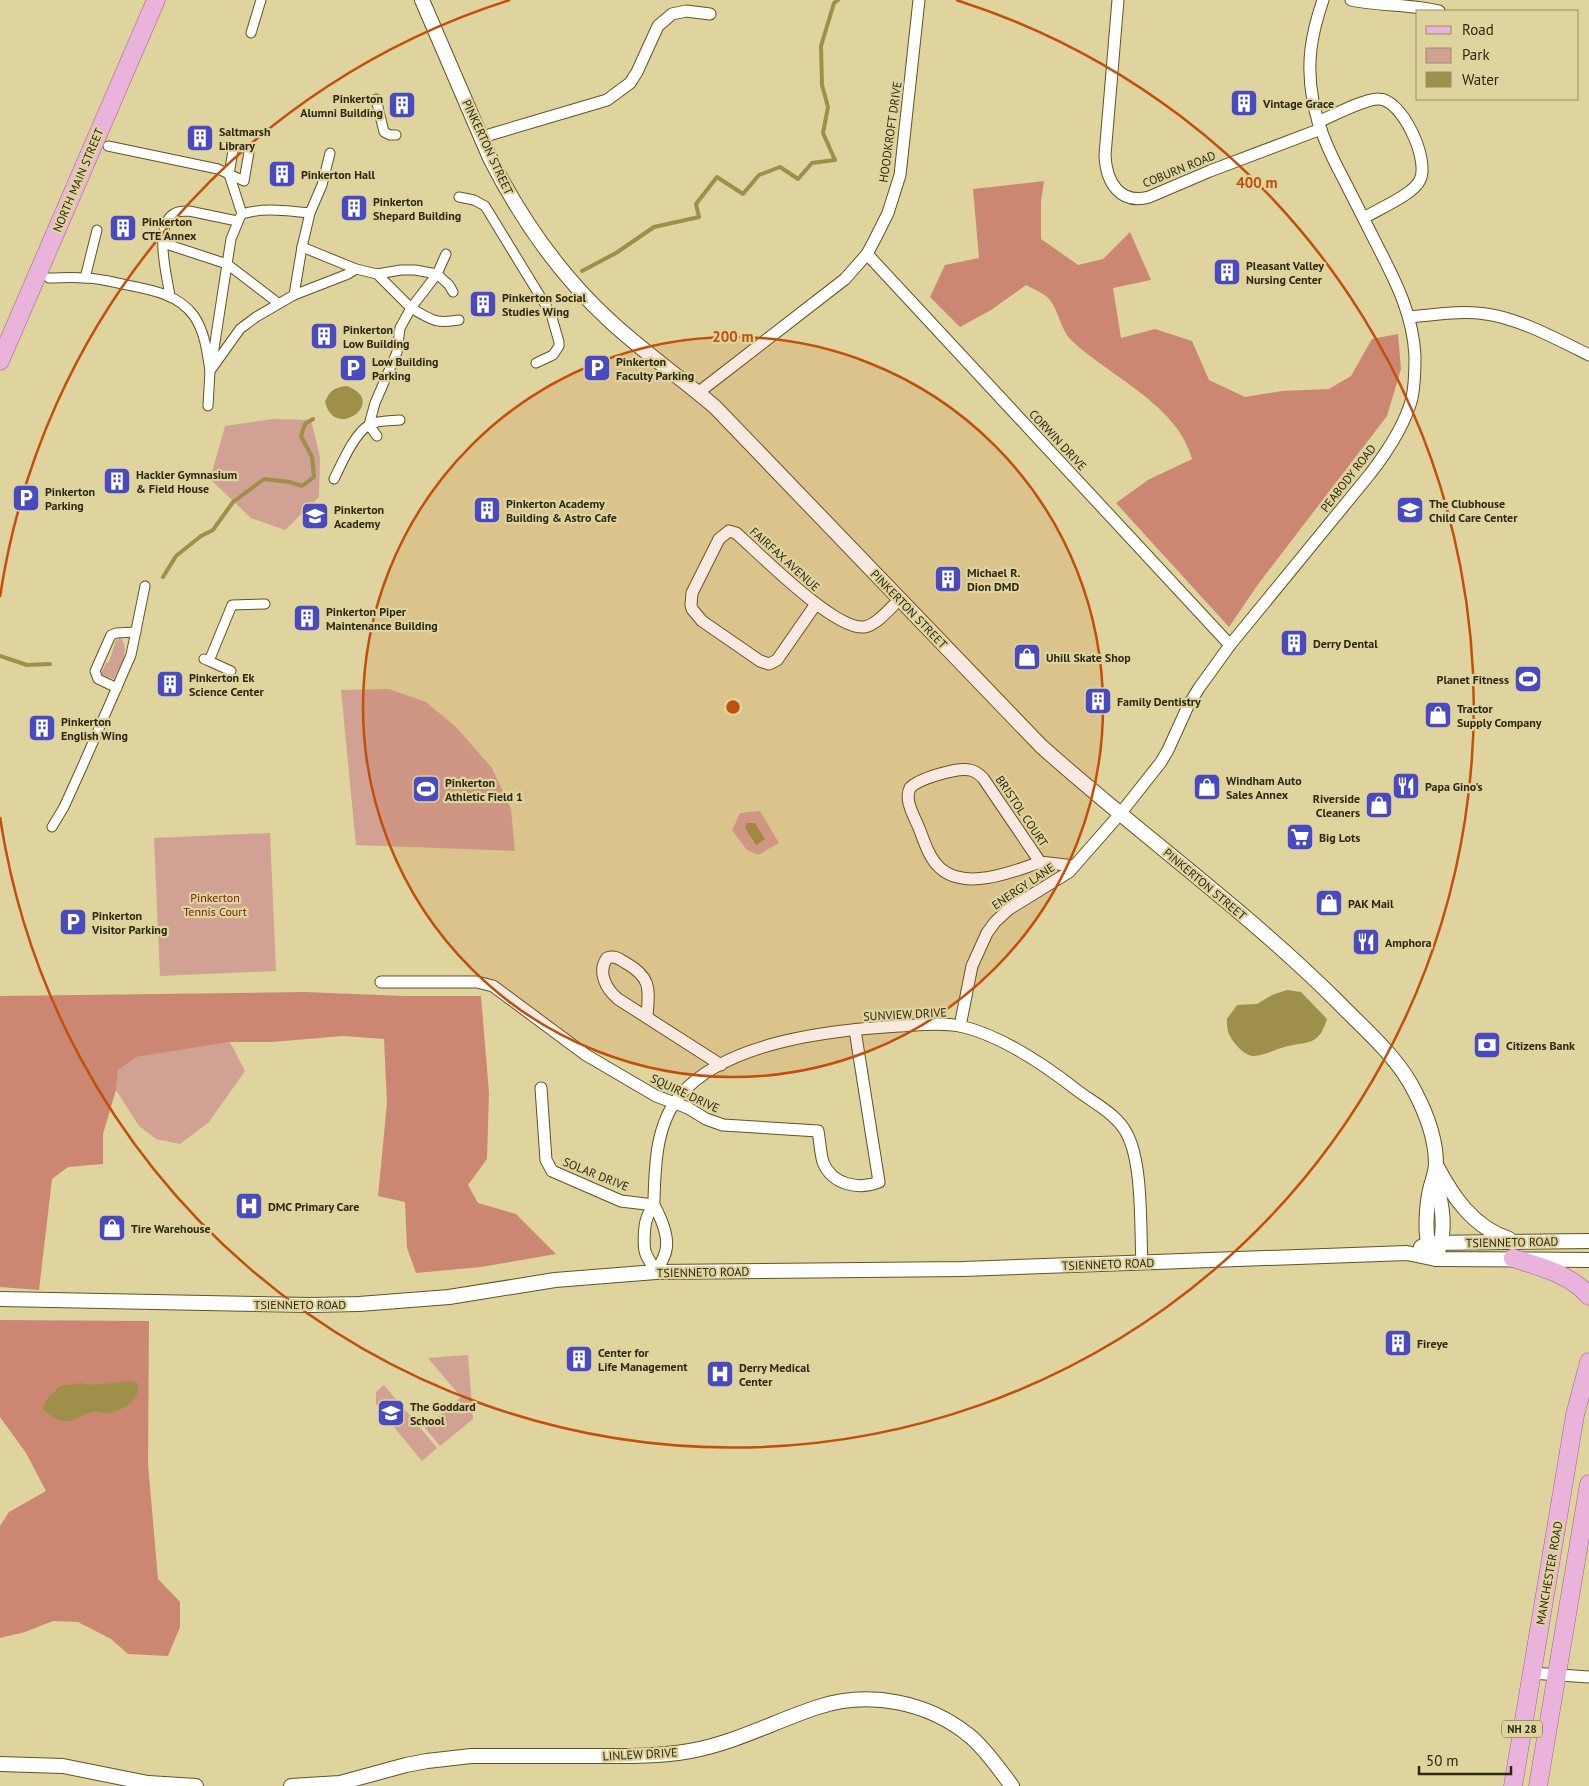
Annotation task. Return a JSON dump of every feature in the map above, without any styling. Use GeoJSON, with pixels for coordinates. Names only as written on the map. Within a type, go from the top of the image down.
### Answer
{"type":"FeatureCollection","features":[{"type":"Feature","properties":{"kind":"main road","name":"NORTH MAIN STREET"},"geometry":{"type":"LineString","coordinates":[[0,361],[156,0]]}},
{"type":"Feature","properties":{"kind":"main road"},"geometry":{"type":"LineString","coordinates":[[1516,1250],[1578,1285],[1589,1296]]}},
{"type":"Feature","properties":{"kind":"main road","name":"MANCHESTER ROAD"},"geometry":{"type":"LineString","coordinates":[[1513,1786],[1575,1415],[1589,1362]]}},
{"type":"Feature","properties":{"kind":"main road","name":"MANCHESTER ROAD"},"geometry":{"type":"LineString","coordinates":[[1538,1786],[1589,1484]]}},
{"type":"Feature","properties":{"kind":"street"},"geometry":{"type":"LineString","coordinates":[[251,33],[261,0]]}},
{"type":"Feature","properties":{"kind":"street","name":"PINKERTON STREET"},"geometry":{"type":"LineString","coordinates":[[422,0],[494,165],[515,203],[535,233],[571,280],[615,325],[699,392],[744,436],[1041,746],[1281,948],[1320,984],[1399,1067],[1415,1091],[1429,1128],[1442,1216],[1434,1243],[1436,1259]]}},
{"type":"Feature","properties":{"kind":"street","name":"HOODKROFT DRIVE"},"geometry":{"type":"LineString","coordinates":[[699,392],[835,287],[867,254],[888,213],[900,176],[919,0]]}},
{"type":"Feature","properties":{"kind":"street","name":"COBURN ROAD"},"geometry":{"type":"LineString","coordinates":[[1118,0],[1105,155],[1108,173],[1117,190],[1124,196],[1141,200],[1320,125],[1367,102],[1381,99],[1389,101],[1396,107],[1422,156],[1423,168],[1421,179],[1411,190],[1364,218]]}},
{"type":"Feature","properties":{"kind":"street","name":"PEABODY ROAD"},"geometry":{"type":"LineString","coordinates":[[1120,814],[1161,762],[1198,688],[1230,645],[1370,474],[1392,441],[1410,406],[1414,386],[1414,353],[1409,317],[1396,280],[1339,170],[1320,125],[1313,101],[1309,63],[1312,31],[1323,0]]}},
{"type":"Feature","properties":{"kind":"street"},"geometry":{"type":"LineString","coordinates":[[1351,0],[1433,10]]}},
{"type":"Feature","properties":{"kind":"street"},"geometry":{"type":"LineString","coordinates":[[482,137],[607,100],[630,83],[658,26],[672,14],[686,11],[710,14]]}},
{"type":"Feature","properties":{"kind":"street"},"geometry":{"type":"LineString","coordinates":[[376,99],[384,132],[396,135]]}},
{"type":"Feature","properties":{"kind":"street"},"geometry":{"type":"LineString","coordinates":[[108,146],[218,169],[244,180],[249,152]]}},
{"type":"Feature","properties":{"kind":"street"},"geometry":{"type":"LineString","coordinates":[[208,406],[210,370],[231,239],[239,218],[229,174],[233,151]]}},
{"type":"Feature","properties":{"kind":"street"},"geometry":{"type":"LineString","coordinates":[[294,295],[310,213],[322,185],[330,153]]}},
{"type":"Feature","properties":{"kind":"street"},"geometry":{"type":"LineString","coordinates":[[460,196],[474,200],[484,206],[551,314],[559,342],[558,346],[553,355],[536,363]]}},
{"type":"Feature","properties":{"kind":"street"},"geometry":{"type":"LineString","coordinates":[[170,296],[163,243],[166,221],[171,216],[181,211],[239,218],[254,210],[310,213]]}},
{"type":"Feature","properties":{"kind":"street"},"geometry":{"type":"LineString","coordinates":[[85,278],[97,230]]}},
{"type":"Feature","properties":{"kind":"street"},"geometry":{"type":"LineString","coordinates":[[163,243],[227,264],[278,303]]}},
{"type":"Feature","properties":{"kind":"street"},"geometry":{"type":"LineString","coordinates":[[302,247],[356,269],[377,274],[408,270],[437,274],[449,285],[453,292]]}},
{"type":"Feature","properties":{"kind":"street"},"geometry":{"type":"LineString","coordinates":[[369,425],[375,403],[397,352],[400,328],[411,308],[437,274],[446,254]]}},
{"type":"Feature","properties":{"kind":"street","name":"CORWIN DRIVE"},"geometry":{"type":"LineString","coordinates":[[867,254],[1230,645]]}},
{"type":"Feature","properties":{"kind":"street"},"geometry":{"type":"LineString","coordinates":[[210,370],[240,329],[248,322],[294,295],[348,274],[356,269]]}},
{"type":"Feature","properties":{"kind":"street"},"geometry":{"type":"LineString","coordinates":[[377,274],[411,308],[435,322],[443,323],[459,320]]}},
{"type":"Feature","properties":{"kind":"street"},"geometry":{"type":"LineString","coordinates":[[49,278],[85,278],[152,290],[170,296],[193,314],[200,326],[210,370]]}},
{"type":"Feature","properties":{"kind":"street"},"geometry":{"type":"LineString","coordinates":[[1409,317],[1464,313],[1493,315],[1511,320],[1589,355]]}},
{"type":"Feature","properties":{"kind":"street"},"geometry":{"type":"LineString","coordinates":[[334,478],[360,433],[369,425],[379,421],[400,420]]}},
{"type":"Feature","properties":{"kind":"street"},"geometry":{"type":"LineString","coordinates":[[369,425],[377,436]]}},
{"type":"Feature","properties":{"kind":"street","name":"FAIRFAX AVENUE"},"geometry":{"type":"LineString","coordinates":[[816,604],[778,660],[769,664],[762,662],[702,621],[696,616],[691,605],[692,593],[719,539],[730,531],[736,532],[816,604],[844,621],[862,627],[872,623],[900,599]]}},
{"type":"Feature","properties":{"kind":"street"},"geometry":{"type":"LineString","coordinates":[[52,827],[64,807],[130,655],[145,586]]}},
{"type":"Feature","properties":{"kind":"street"},"geometry":{"type":"LineString","coordinates":[[230,671],[206,660],[232,605],[265,604]]}},
{"type":"Feature","properties":{"kind":"street"},"geometry":{"type":"LineString","coordinates":[[117,688],[98,679],[95,671],[111,635],[136,632]]}},
{"type":"Feature","properties":{"kind":"street","name":"BRISTOL COURT"},"geometry":{"type":"LineString","coordinates":[[1040,862],[983,778],[976,772],[968,769],[959,770],[922,780],[910,788],[907,793],[907,798],[929,852],[936,864],[948,874],[964,878],[992,876],[1012,872],[1040,862],[1074,866]]}},
{"type":"Feature","properties":{"kind":"street","name":"ENERGY LANE"},"geometry":{"type":"LineString","coordinates":[[960,1026],[972,966],[991,928],[1001,915],[1009,909],[1058,879],[1074,866],[1120,814]]}},
{"type":"Feature","properties":{"kind":"street"},"geometry":{"type":"LineString","coordinates":[[646,1017],[649,988],[644,976],[638,970],[616,957],[608,958],[604,963],[603,971],[607,988],[614,996],[646,1017],[721,1065]]}},
{"type":"Feature","properties":{"kind":"street","name":"SQUIRE DRIVE"},"geometry":{"type":"LineString","coordinates":[[380,982],[477,982],[493,986],[586,1055],[656,1096],[688,1108],[714,1122],[818,1131],[824,1163],[836,1178],[843,1182],[866,1186],[879,1182],[855,1030]]}},
{"type":"Feature","properties":{"kind":"street","name":"SUNVIEW DRIVE"},"geometry":{"type":"LineString","coordinates":[[656,1272],[645,1253],[645,1222],[654,1205],[658,1148],[662,1130],[675,1103],[681,1094],[696,1080],[721,1065],[766,1046],[792,1039],[855,1030],[927,1024],[960,1026],[997,1040],[1044,1066],[1102,1108],[1126,1130],[1132,1143],[1138,1179],[1142,1263]]}},
{"type":"Feature","properties":{"kind":"street","name":"SOLAR DRIVE"},"geometry":{"type":"LineString","coordinates":[[541,1088],[546,1160],[552,1171],[621,1201],[654,1205]]}},
{"type":"Feature","properties":{"kind":"street"},"geometry":{"type":"LineString","coordinates":[[1435,1171],[1476,1221],[1516,1250]]}},
{"type":"Feature","properties":{"kind":"street","name":"SUNVIEW DRIVE"},"geometry":{"type":"LineString","coordinates":[[654,1205],[660,1216],[666,1236],[666,1250],[656,1272]]}},
{"type":"Feature","properties":{"kind":"street","name":"TSIENNETO ROAD"},"geometry":{"type":"LineString","coordinates":[[0,1298],[310,1305],[359,1304],[449,1297],[555,1280],[656,1272],[964,1269],[1407,1253],[1436,1259],[1589,1241]]}},
{"type":"Feature","properties":{"kind":"street","name":"TSIENNETO ROAD"},"geometry":{"type":"LineString","coordinates":[[1407,1253],[1434,1243],[1516,1250],[1589,1260]]}},
{"type":"Feature","properties":{"kind":"street"},"geometry":{"type":"LineString","coordinates":[[1532,1673],[1589,1676]]}},
{"type":"Feature","properties":{"kind":"street","name":"LINLEW DRIVE"},"geometry":{"type":"LineString","coordinates":[[291,1786],[340,1783],[406,1765],[471,1756],[647,1756],[691,1751],[735,1739],[820,1706],[847,1701],[882,1700],[916,1706],[954,1724],[983,1748],[1012,1786]]}},
{"type":"Feature","properties":{"kind":"street"},"geometry":{"type":"LineString","coordinates":[[0,1764],[63,1766],[148,1783],[196,1786]]}},
{"type":"Feature","properties":{"kind":"green space"},"geometry":{"type":"Polygon","coordinates":[[[273,419],[311,420],[320,457],[319,497],[285,530],[251,518],[210,479],[225,426],[273,419]]]}},
{"type":"Feature","properties":{"kind":"green space"},"geometry":{"type":"Polygon","coordinates":[[[120,638],[125,647],[125,653],[114,679],[101,674],[106,663],[109,662],[116,640],[120,638]]]}},
{"type":"Feature","properties":{"kind":"green space","name":"Pinkerton Athletic Field 1"},"geometry":{"type":"Polygon","coordinates":[[[389,689],[426,702],[456,727],[492,768],[511,809],[515,851],[356,845],[341,690],[389,689]]]}},
{"type":"Feature","properties":{"kind":"green space"},"geometry":{"type":"Polygon","coordinates":[[[760,811],[779,843],[758,855],[747,850],[732,830],[740,813],[760,811]]]}},
{"type":"Feature","properties":{"kind":"green space","name":"Pinkerton Tennis Court"},"geometry":{"type":"Polygon","coordinates":[[[270,833],[276,971],[160,976],[154,838],[270,833]]]}},
{"type":"Feature","properties":{"kind":"green space"},"geometry":{"type":"Polygon","coordinates":[[[230,1042],[245,1071],[209,1122],[180,1144],[156,1139],[139,1126],[116,1090],[118,1070],[137,1057],[230,1042]]]}},
{"type":"Feature","properties":{"kind":"green space"},"geometry":{"type":"Polygon","coordinates":[[[468,1355],[473,1419],[440,1446],[425,1428],[461,1397],[428,1358],[468,1355]]]}},
{"type":"Feature","properties":{"kind":"green space"},"geometry":{"type":"Polygon","coordinates":[[[384,1385],[437,1448],[422,1461],[383,1414],[383,1404],[376,1405],[376,1392],[384,1385]]]}},
{"type":"Feature","properties":{"kind":"shaded area"},"geometry":{"type":"Polygon","coordinates":[[[1044,181],[1041,201],[1041,239],[1078,265],[1103,259],[1130,232],[1151,280],[1113,288],[1121,338],[1155,329],[1192,341],[1209,380],[1245,397],[1282,391],[1329,389],[1351,376],[1372,339],[1398,334],[1401,369],[1387,416],[1259,583],[1229,627],[1116,503],[1148,480],[1192,459],[1184,440],[1173,423],[1158,407],[1071,340],[1064,331],[1052,303],[1038,291],[1026,285],[991,310],[960,327],[930,297],[945,265],[979,258],[973,189],[1044,181]]]}},
{"type":"Feature","properties":{"kind":"shaded area"},"geometry":{"type":"Polygon","coordinates":[[[304,992],[405,996],[481,996],[489,1093],[487,1159],[468,1185],[478,1203],[516,1214],[556,1254],[481,1267],[416,1273],[407,1248],[405,1202],[378,1196],[387,1103],[384,1039],[343,1036],[272,1042],[230,1042],[137,1057],[118,1070],[116,1090],[103,1134],[103,1164],[68,1167],[52,1179],[39,1290],[0,1287],[0,996],[304,992]]]}},
{"type":"Feature","properties":{"kind":"shaded area"},"geometry":{"type":"Polygon","coordinates":[[[0,1320],[149,1321],[148,1464],[158,1579],[180,1602],[180,1627],[168,1656],[128,1654],[111,1639],[78,1622],[53,1621],[25,1632],[0,1638],[0,1526],[9,1512],[46,1491],[26,1453],[0,1417],[0,1320]]]}},
{"type":"Feature","properties":{"kind":"water"},"geometry":{"type":"Polygon","coordinates":[[[347,386],[360,394],[362,404],[360,410],[355,415],[342,419],[335,417],[329,412],[325,402],[333,390],[347,386]]]}},
{"type":"Feature","properties":{"kind":"water"},"geometry":{"type":"Polygon","coordinates":[[[747,823],[755,823],[765,839],[756,845],[745,828],[747,823]]]}},
{"type":"Feature","properties":{"kind":"water"},"geometry":{"type":"Polygon","coordinates":[[[1287,990],[1301,992],[1327,1019],[1319,1035],[1310,1042],[1281,1048],[1262,1055],[1251,1056],[1243,1052],[1229,1034],[1227,1019],[1237,1005],[1257,1004],[1272,995],[1287,990]]]}},
{"type":"Feature","properties":{"kind":"water"},"geometry":{"type":"Polygon","coordinates":[[[129,1381],[138,1383],[136,1395],[128,1405],[116,1411],[94,1412],[74,1420],[63,1421],[54,1418],[43,1409],[46,1400],[60,1386],[129,1381]]]}},
{"type":"Feature","properties":{"kind":"waterway"},"geometry":{"type":"LineString","coordinates":[[582,271],[616,253],[654,227],[699,217],[696,204],[717,177],[743,194],[759,175],[780,167],[798,179],[812,163],[835,160],[823,133],[828,107],[822,85],[821,46],[834,3],[838,0]]}},
{"type":"Feature","properties":{"kind":"waterway"},"geometry":{"type":"LineString","coordinates":[[163,577],[176,556],[201,536],[213,530],[233,502],[264,479],[289,482],[302,486],[314,477],[312,457],[301,436],[305,424],[313,419]]}},
{"type":"Feature","properties":{"kind":"waterway"},"geometry":{"type":"LineString","coordinates":[[0,656],[27,665],[50,664]]}},
{"type":"Feature","properties":{"kind":"place","name":"Vintage Grace"},"geometry":{"type":"Point","coordinates":[1244,103]}},
{"type":"Feature","properties":{"kind":"place","name":"Pinkerton Alumni Building"},"geometry":{"type":"Point","coordinates":[402,105]}},
{"type":"Feature","properties":{"kind":"place","name":"Saltmarsh Library"},"geometry":{"type":"Point","coordinates":[200,138]}},
{"type":"Feature","properties":{"kind":"place","name":"Pinkerton Hall"},"geometry":{"type":"Point","coordinates":[282,174]}},
{"type":"Feature","properties":{"kind":"place","name":"Pinkerton Shepard Building"},"geometry":{"type":"Point","coordinates":[354,208]}},
{"type":"Feature","properties":{"kind":"place","name":"Pinkerton CTE Annex"},"geometry":{"type":"Point","coordinates":[123,228]}},
{"type":"Feature","properties":{"kind":"place","name":"Pleasant Valley Nursing Center"},"geometry":{"type":"Point","coordinates":[1227,272]}},
{"type":"Feature","properties":{"kind":"place","name":"Pinkerton Social Studies Wing"},"geometry":{"type":"Point","coordinates":[483,304]}},
{"type":"Feature","properties":{"kind":"place","name":"Pinkerton Low Building"},"geometry":{"type":"Point","coordinates":[324,336]}},
{"type":"Feature","properties":{"kind":"place","name":"Low Building Parking"},"geometry":{"type":"Point","coordinates":[353,368]}},
{"type":"Feature","properties":{"kind":"place","name":"Pinkerton Faculty Parking"},"geometry":{"type":"Point","coordinates":[597,368]}},
{"type":"Feature","properties":{"kind":"place","name":"Hackler Gymnasium & Field House"},"geometry":{"type":"Point","coordinates":[117,481]}},
{"type":"Feature","properties":{"kind":"place","name":"Pinkerton Parking"},"geometry":{"type":"Point","coordinates":[26,498]}},
{"type":"Feature","properties":{"kind":"place","name":"Pinkerton Academy Building & Astro Cafe"},"geometry":{"type":"Point","coordinates":[487,510]}},
{"type":"Feature","properties":{"kind":"place","name":"The Clubhouse Child Care Center"},"geometry":{"type":"Point","coordinates":[1410,510]}},
{"type":"Feature","properties":{"kind":"place","name":"Pinkerton Academy"},"geometry":{"type":"Point","coordinates":[315,516]}},
{"type":"Feature","properties":{"kind":"place","name":"Michael R. Dion DMD"},"geometry":{"type":"Point","coordinates":[948,579]}},
{"type":"Feature","properties":{"kind":"place","name":"Pinkerton Piper Maintenance Building"},"geometry":{"type":"Point","coordinates":[307,618]}},
{"type":"Feature","properties":{"kind":"place","name":"Derry Dental"},"geometry":{"type":"Point","coordinates":[1294,643]}},
{"type":"Feature","properties":{"kind":"place","name":"Uhill Skate Shop"},"geometry":{"type":"Point","coordinates":[1027,657]}},
{"type":"Feature","properties":{"kind":"place","name":"Planet Fitness"},"geometry":{"type":"Point","coordinates":[1528,679]}},
{"type":"Feature","properties":{"kind":"place","name":"Pinkerton Ek Science Center"},"geometry":{"type":"Point","coordinates":[170,684]}},
{"type":"Feature","properties":{"kind":"place","name":"Family Dentistry"},"geometry":{"type":"Point","coordinates":[1098,701]}},
{"type":"Feature","properties":{"kind":"place","name":"Tractor Supply Company"},"geometry":{"type":"Point","coordinates":[1438,715]}},
{"type":"Feature","properties":{"kind":"place","name":"Pinkerton English Wing"},"geometry":{"type":"Point","coordinates":[42,728]}},
{"type":"Feature","properties":{"kind":"place","name":"Papa Gino's"},"geometry":{"type":"Point","coordinates":[1406,786]}},
{"type":"Feature","properties":{"kind":"place","name":"Windham Auto Sales Annex"},"geometry":{"type":"Point","coordinates":[1207,787]}},
{"type":"Feature","properties":{"kind":"place","name":"Pinkerton Athletic Field 1"},"geometry":{"type":"Point","coordinates":[426,789]}},
{"type":"Feature","properties":{"kind":"place","name":"Riverside Cleaners"},"geometry":{"type":"Point","coordinates":[1379,805]}},
{"type":"Feature","properties":{"kind":"place","name":"Big Lots"},"geometry":{"type":"Point","coordinates":[1300,837]}},
{"type":"Feature","properties":{"kind":"place","name":"PAK Mail"},"geometry":{"type":"Point","coordinates":[1329,903]}},
{"type":"Feature","properties":{"kind":"place","name":"Pinkerton Visitor Parking"},"geometry":{"type":"Point","coordinates":[73,922]}},
{"type":"Feature","properties":{"kind":"place","name":"Amphora"},"geometry":{"type":"Point","coordinates":[1366,942]}},
{"type":"Feature","properties":{"kind":"place","name":"Citizens Bank"},"geometry":{"type":"Point","coordinates":[1487,1045]}},
{"type":"Feature","properties":{"kind":"place","name":"DMC Primary Care"},"geometry":{"type":"Point","coordinates":[249,1206]}},
{"type":"Feature","properties":{"kind":"place","name":"Tire Warehouse"},"geometry":{"type":"Point","coordinates":[112,1228]}},
{"type":"Feature","properties":{"kind":"place","name":"Fireye"},"geometry":{"type":"Point","coordinates":[1398,1343]}},
{"type":"Feature","properties":{"kind":"place","name":"Center for Life Management"},"geometry":{"type":"Point","coordinates":[579,1359]}},
{"type":"Feature","properties":{"kind":"place","name":"Derry Medical Center"},"geometry":{"type":"Point","coordinates":[720,1374]}},
{"type":"Feature","properties":{"kind":"place","name":"The Goddard School"},"geometry":{"type":"Point","coordinates":[391,1413]}}]}
